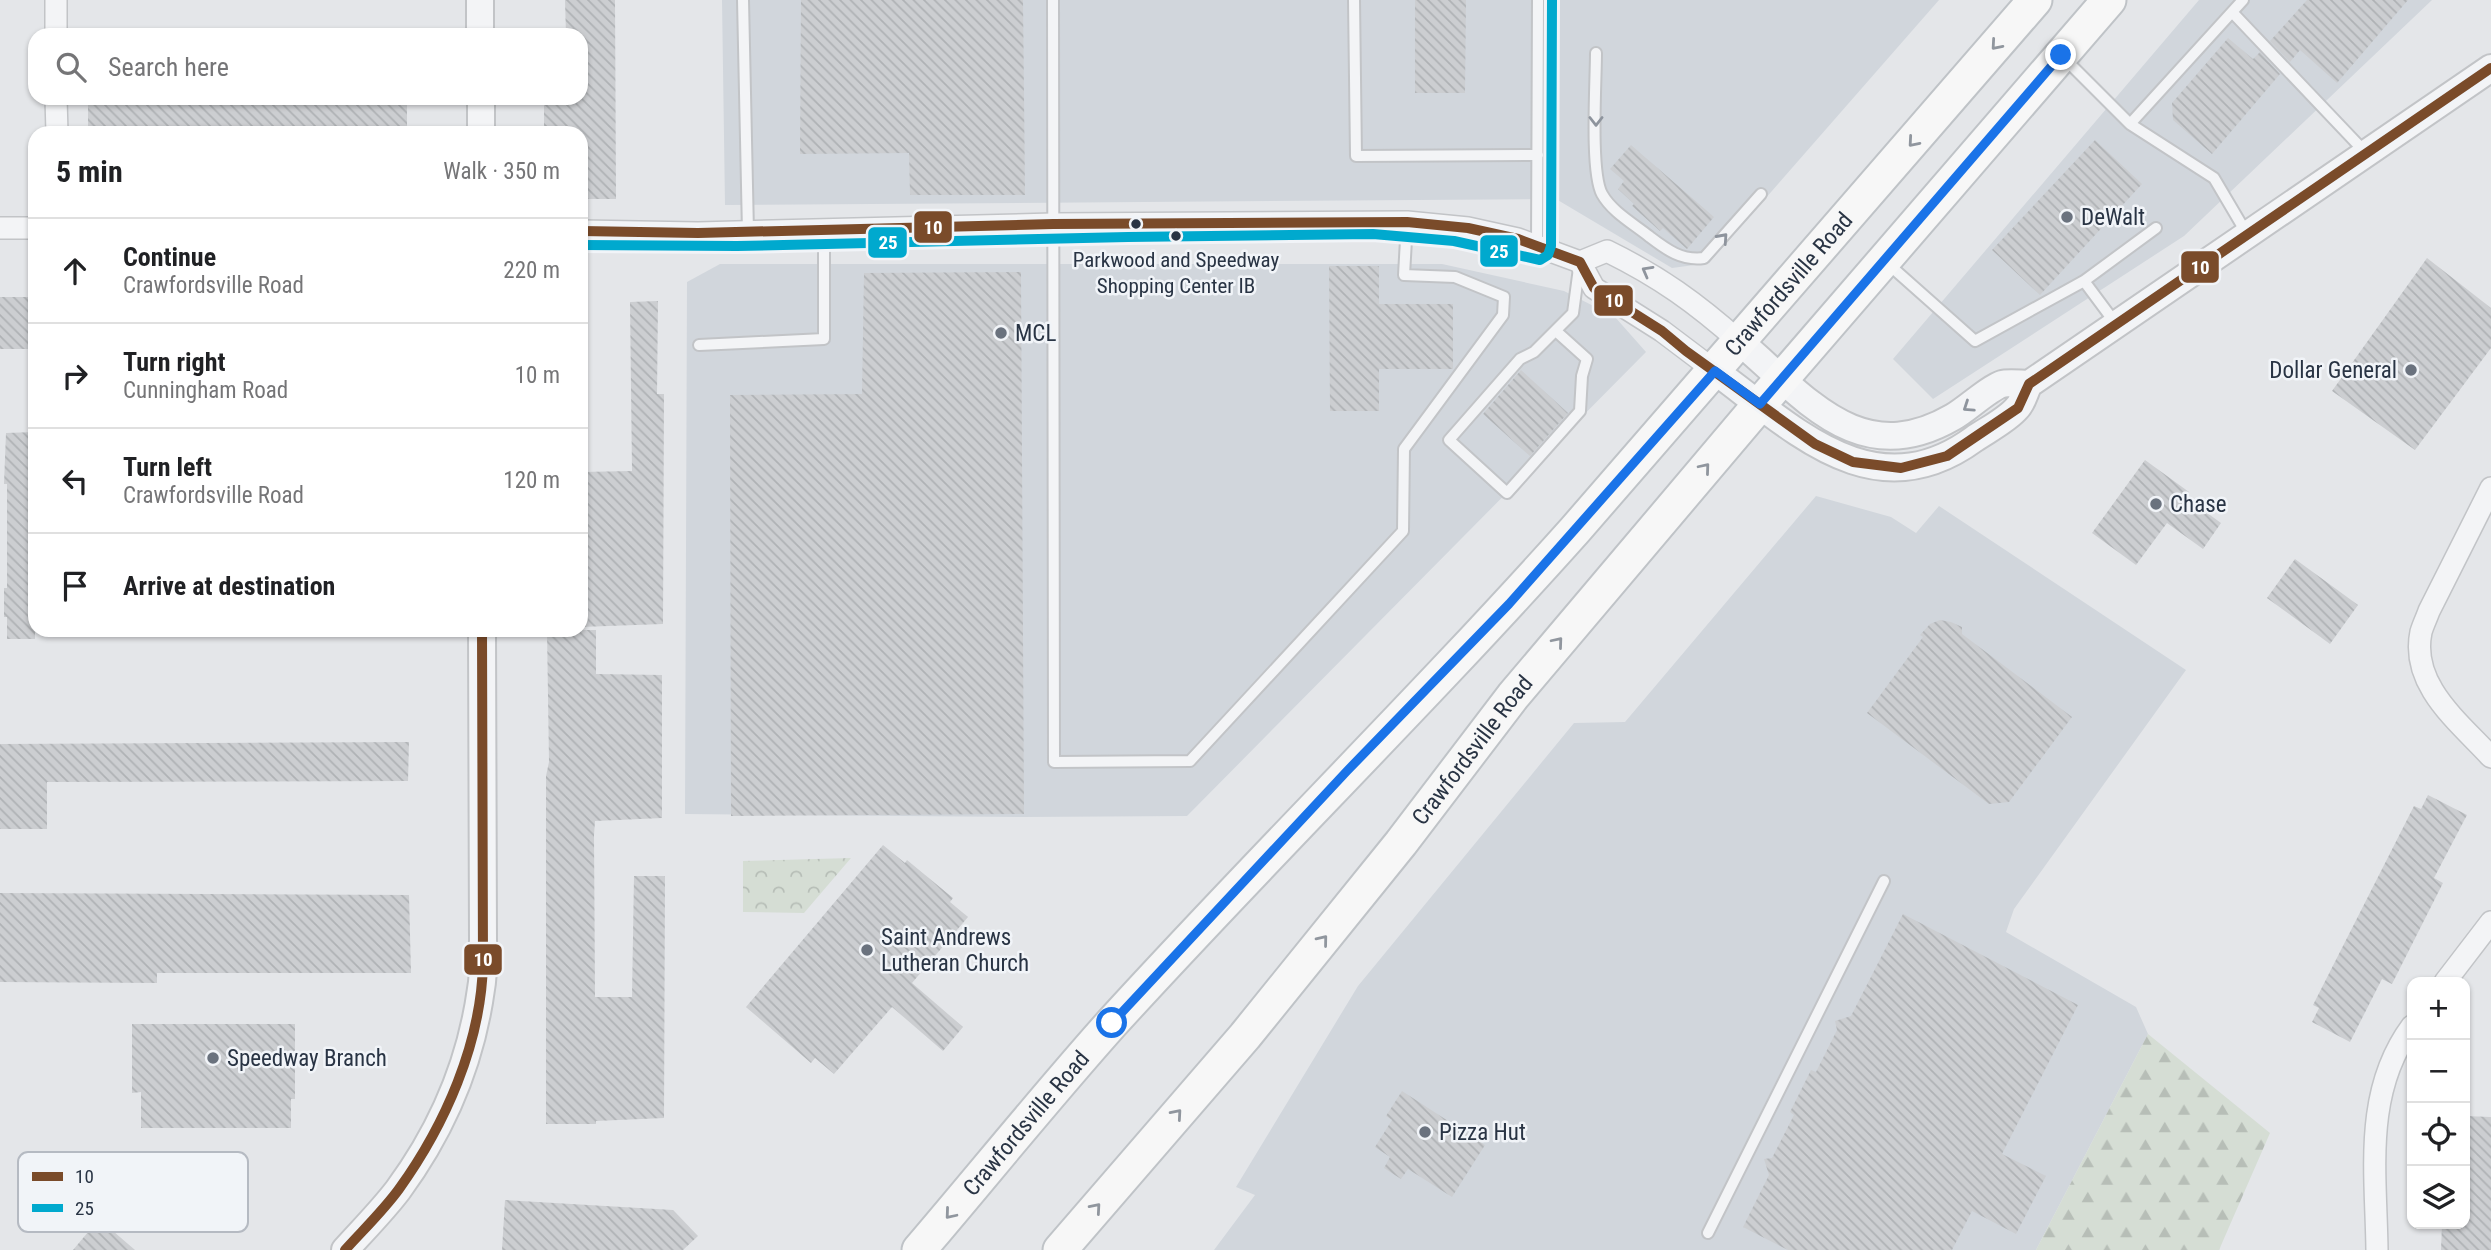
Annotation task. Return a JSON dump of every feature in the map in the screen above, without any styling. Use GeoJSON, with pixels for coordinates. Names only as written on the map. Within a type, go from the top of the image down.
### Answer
{"type":"FeatureCollection","features":[{"type":"Feature","properties":{"kind":"main road","name":"Crawfordsville Road"},"geometry":{"type":"LineString","coordinates":[[919,1250],[1110,1025],[1347,771],[1509,604],[1715,371],[2035,0]]}},
{"type":"Feature","properties":{"kind":"main road","name":"Crawfordsville Road"},"geometry":{"type":"LineString","coordinates":[[1060,1250],[1245,1036],[1401,843],[1513,696],[1760,404],[2109,0]]}},
{"type":"Feature","properties":{"kind":"street"},"geometry":{"type":"LineString","coordinates":[[56,0],[56,28]]}},
{"type":"Feature","properties":{"kind":"street"},"geometry":{"type":"LineString","coordinates":[[480,0],[480,28]]}},
{"type":"Feature","properties":{"kind":"street"},"geometry":{"type":"LineString","coordinates":[[588,231],[698,233],[1053,224],[1407,222],[1468,228],[1537,246],[1580,262],[1594,288],[1662,331],[1815,444],[1839,457],[1868,465],[1901,468],[1947,456],[1969,443],[2018,408],[2029,384],[2491,68]]}},
{"type":"Feature","properties":{"kind":"street"},"geometry":{"type":"LineString","coordinates":[[57,105],[57,126]]}},
{"type":"Feature","properties":{"kind":"street"},"geometry":{"type":"LineString","coordinates":[[481,105],[481,126]]}},
{"type":"Feature","properties":{"kind":"street"},"geometry":{"type":"LineString","coordinates":[[0,228],[28,228]]}},
{"type":"Feature","properties":{"kind":"street"},"geometry":{"type":"LineString","coordinates":[[1580,262],[1607,251],[1654,275],[1695,303],[1819,410],[1847,428],[1870,435],[1895,437],[1924,432],[2001,384],[2029,384]]}},
{"type":"Feature","properties":{"kind":"street"},"geometry":{"type":"LineString","coordinates":[[2491,488],[2421,631],[2420,654],[2424,676],[2441,704],[2491,757]]}},
{"type":"Feature","properties":{"kind":"street"},"geometry":{"type":"LineString","coordinates":[[345,1250],[397,1191],[432,1140],[453,1095],[472,1036],[482,987],[482,637]]}},
{"type":"Feature","properties":{"kind":"street"},"geometry":{"type":"LineString","coordinates":[[2449,977],[2491,922]]}},
{"type":"Feature","properties":{"kind":"street"},"geometry":{"type":"LineString","coordinates":[[2377,1250],[2377,1108],[2388,1069],[2407,1033]]}},
{"type":"Feature","properties":{"kind":"lane"},"geometry":{"type":"LineString","coordinates":[[744,0],[748,232]]}},
{"type":"Feature","properties":{"kind":"lane"},"geometry":{"type":"LineString","coordinates":[[1053,0],[1054,762],[1190,761],[1404,531],[1404,449],[1503,315],[1504,297],[1455,277],[1404,275],[1407,222]]}},
{"type":"Feature","properties":{"kind":"lane"},"geometry":{"type":"LineString","coordinates":[[1354,0],[1356,156],[1538,155]]}},
{"type":"Feature","properties":{"kind":"lane"},"geometry":{"type":"LineString","coordinates":[[1537,246],[1538,0]]}},
{"type":"Feature","properties":{"kind":"lane"},"geometry":{"type":"LineString","coordinates":[[2130,124],[2243,0]]}},
{"type":"Feature","properties":{"kind":"lane"},"geometry":{"type":"LineString","coordinates":[[2232,12],[2366,153]]}},
{"type":"Feature","properties":{"kind":"lane"},"geometry":{"type":"LineString","coordinates":[[1596,52],[1596,173],[1602,193],[1616,211],[1667,250],[1692,260],[1704,258],[1761,194]]}},
{"type":"Feature","properties":{"kind":"lane"},"geometry":{"type":"LineString","coordinates":[[2061,55],[2130,124],[2214,178],[2247,234]]}},
{"type":"Feature","properties":{"kind":"lane"},"geometry":{"type":"LineString","coordinates":[[1884,260],[1975,341],[2084,281],[2156,228]]}},
{"type":"Feature","properties":{"kind":"lane"},"geometry":{"type":"LineString","coordinates":[[699,345],[824,339],[824,230]]}},
{"type":"Feature","properties":{"kind":"lane"},"geometry":{"type":"LineString","coordinates":[[1557,332],[1587,359],[1582,376],[1580,411],[1507,492],[1449,440],[1520,359],[1534,352],[1557,332],[1573,313],[1580,262]]}},
{"type":"Feature","properties":{"kind":"lane"},"geometry":{"type":"LineString","coordinates":[[2084,281],[2116,324]]}},
{"type":"Feature","properties":{"kind":"lane"},"geometry":{"type":"LineString","coordinates":[[1707,1233],[1884,881]]}},
{"type":"Feature","properties":{"kind":"shaded area"},"geometry":{"type":"Polygon","coordinates":[[[722,0],[1939,0],[1709,263],[1672,268],[1556,199],[725,205],[722,0]]]}},
{"type":"Feature","properties":{"kind":"shaded area"},"geometry":{"type":"Polygon","coordinates":[[[2199,0],[2432,0],[2184,236],[1933,399],[1893,359],[2199,0]]]}},
{"type":"Feature","properties":{"kind":"shaded area"},"geometry":{"type":"Polygon","coordinates":[[[720,264],[1442,264],[1564,291],[1615,317],[1646,352],[1187,816],[685,814],[687,282],[720,264]]]}},
{"type":"Feature","properties":{"kind":"shaded area"},"geometry":{"type":"Polygon","coordinates":[[[1816,496],[1891,517],[1916,533],[1939,506],[2186,670],[2014,909],[2006,932],[2136,1007],[2148,1034],[2036,1250],[1214,1250],[1255,1195],[1236,1187],[1358,986],[1574,723],[1625,722],[1816,496]]]}},
{"type":"Feature","properties":{"kind":"green space"},"geometry":{"type":"Polygon","coordinates":[[[851,858],[804,913],[743,912],[743,861],[851,858]]]}},
{"type":"Feature","properties":{"kind":"green space"},"geometry":{"type":"Polygon","coordinates":[[[2148,1034],[2270,1133],[2219,1250],[2036,1250],[2148,1034]]]}},
{"type":"Feature","properties":{"kind":"building"},"geometry":{"type":"Polygon","coordinates":[[[565,0],[615,0],[616,199],[588,199],[588,126],[544,126],[544,105],[588,105],[588,28],[566,28],[565,0]]]}},
{"type":"Feature","properties":{"kind":"building"},"geometry":{"type":"Polygon","coordinates":[[[801,0],[1023,0],[1025,195],[910,195],[909,153],[800,154],[801,0]]]}},
{"type":"Feature","properties":{"kind":"building"},"geometry":{"type":"Polygon","coordinates":[[[1415,0],[1466,0],[1465,93],[1415,93],[1415,0]]]}},
{"type":"Feature","properties":{"kind":"building"},"geometry":{"type":"Polygon","coordinates":[[[2307,0],[2408,0],[2337,83],[2300,50],[2290,62],[2270,41],[2307,0]]]}},
{"type":"Feature","properties":{"kind":"building"},"geometry":{"type":"Polygon","coordinates":[[[2228,38],[2253,59],[2260,52],[2280,74],[2212,154],[2173,120],[2172,103],[2228,38]]]}},
{"type":"Feature","properties":{"kind":"building"},"geometry":{"type":"Polygon","coordinates":[[[88,105],[407,105],[407,126],[88,126],[88,105]]]}},
{"type":"Feature","properties":{"kind":"building","name":"DeWalt"},"geometry":{"type":"Polygon","coordinates":[[[2095,140],[2142,184],[2040,295],[1992,250],[2095,140]]]}},
{"type":"Feature","properties":{"kind":"building"},"geometry":{"type":"Polygon","coordinates":[[[1631,145],[1714,217],[1687,249],[1663,228],[1660,231],[1632,206],[1634,204],[1618,189],[1624,181],[1610,169],[1631,145]]]}},
{"type":"Feature","properties":{"kind":"building","name":"Dollar General"},"geometry":{"type":"Polygon","coordinates":[[[2427,258],[2491,308],[2491,348],[2415,450],[2332,391],[2427,258]]]}},
{"type":"Feature","properties":{"kind":"building"},"geometry":{"type":"Polygon","coordinates":[[[1329,266],[1379,266],[1379,304],[1453,304],[1453,369],[1379,369],[1379,411],[1330,411],[1329,266]]]}},
{"type":"Feature","properties":{"kind":"building"},"geometry":{"type":"Polygon","coordinates":[[[1021,272],[1024,814],[731,816],[730,395],[862,394],[864,273],[1021,272]]]}},
{"type":"Feature","properties":{"kind":"building"},"geometry":{"type":"Polygon","coordinates":[[[0,297],[28,297],[28,349],[0,349],[0,297]]]}},
{"type":"Feature","properties":{"kind":"building"},"geometry":{"type":"Polygon","coordinates":[[[658,301],[657,394],[664,394],[663,624],[588,627],[588,472],[632,471],[630,302],[658,301]]]}},
{"type":"Feature","properties":{"kind":"building"},"geometry":{"type":"Polygon","coordinates":[[[1521,370],[1568,413],[1530,456],[1483,414],[1521,370]]]}},
{"type":"Feature","properties":{"kind":"building"},"geometry":{"type":"Polygon","coordinates":[[[28,432],[28,637],[35,639],[7,639],[7,617],[4,617],[4,588],[7,588],[7,484],[4,484],[6,433],[28,432]]]}},
{"type":"Feature","properties":{"kind":"building"},"geometry":{"type":"Polygon","coordinates":[[[2145,460],[2189,492],[2185,497],[2221,523],[2203,549],[2167,523],[2136,565],[2092,533],[2145,460]]]}},
{"type":"Feature","properties":{"kind":"building"},"geometry":{"type":"Polygon","coordinates":[[[2295,559],[2358,605],[2330,644],[2267,598],[2295,559]]]}},
{"type":"Feature","properties":{"kind":"building"},"geometry":{"type":"Polygon","coordinates":[[[1940,620],[1962,627],[1962,634],[2072,717],[2009,802],[1989,804],[1867,713],[1923,637],[1920,635],[1930,624],[1940,620]]]}},
{"type":"Feature","properties":{"kind":"building"},"geometry":{"type":"Polygon","coordinates":[[[588,630],[596,630],[596,674],[662,675],[662,818],[595,821],[594,835],[595,997],[632,997],[634,876],[665,876],[664,1118],[596,1121],[596,1124],[546,1124],[546,776],[549,762],[547,637],[588,637],[588,630]]]}},
{"type":"Feature","properties":{"kind":"building"},"geometry":{"type":"Polygon","coordinates":[[[409,742],[408,781],[47,782],[47,829],[0,829],[0,744],[409,742]]]}},
{"type":"Feature","properties":{"kind":"building"},"geometry":{"type":"Polygon","coordinates":[[[2428,795],[2467,815],[2434,878],[2443,883],[2392,984],[2382,979],[2350,1042],[2312,1022],[2319,1008],[2313,1005],[2414,806],[2421,809],[2428,795]]]}},
{"type":"Feature","properties":{"kind":"building","name":"Saint Andrews Lutheran Church"},"geometry":{"type":"Polygon","coordinates":[[[883,845],[905,863],[907,860],[953,898],[950,902],[968,917],[912,983],[963,1027],[943,1051],[892,1007],[834,1074],[815,1058],[811,1063],[746,1007],[883,845]]]}},
{"type":"Feature","properties":{"kind":"building"},"geometry":{"type":"Polygon","coordinates":[[[0,893],[409,895],[411,973],[157,973],[157,983],[0,982],[0,893]]]}},
{"type":"Feature","properties":{"kind":"building"},"geometry":{"type":"Polygon","coordinates":[[[1903,914],[2078,1005],[2002,1154],[2046,1176],[2016,1234],[1972,1211],[1952,1250],[1788,1250],[1743,1227],[1769,1175],[1764,1159],[1772,1158],[1794,1115],[1790,1112],[1811,1070],[1816,1072],[1837,1030],[1835,1021],[1851,1016],[1903,914]]]}},
{"type":"Feature","properties":{"kind":"building","name":"Speedway Branch"},"geometry":{"type":"Polygon","coordinates":[[[132,1024],[295,1024],[295,1099],[291,1099],[291,1128],[141,1128],[141,1092],[132,1093],[132,1024]]]}},
{"type":"Feature","properties":{"kind":"building","name":"Pizza Hut"},"geometry":{"type":"Polygon","coordinates":[[[1402,1091],[1485,1145],[1452,1197],[1408,1169],[1401,1179],[1384,1168],[1390,1157],[1375,1147],[1392,1120],[1386,1116],[1402,1091]]]}},
{"type":"Feature","properties":{"kind":"building"},"geometry":{"type":"Polygon","coordinates":[[[2470,1116],[2491,1117],[2491,1250],[2441,1250],[2442,1229],[2470,1229],[2470,1116]]]}},
{"type":"Feature","properties":{"kind":"building"},"geometry":{"type":"Polygon","coordinates":[[[505,1200],[673,1210],[698,1236],[683,1250],[502,1250],[505,1200]]]}},
{"type":"Feature","properties":{"kind":"building"},"geometry":{"type":"Polygon","coordinates":[[[88,1232],[114,1232],[135,1250],[73,1250],[88,1232]]]}},
{"type":"Feature","properties":{"kind":"transit line","name":"25"},"geometry":{"type":"LineString","coordinates":[[588,245],[737,246],[1373,234],[1454,241],[1540,260],[1548,255],[1551,246],[1552,0]]}},
{"type":"Feature","properties":{"kind":"transit line","name":"10"},"geometry":{"type":"LineString","coordinates":[[588,231],[698,233],[1053,224],[1407,222],[1468,228],[1518,239],[1580,262],[1594,288],[1662,331],[1815,444],[1853,462],[1901,468],[1947,456],[2018,408],[2029,384],[2491,68]]}},
{"type":"Feature","properties":{"kind":"transit line","name":"10"},"geometry":{"type":"LineString","coordinates":[[345,1250],[380,1213],[416,1164],[458,1083],[476,1024],[483,964],[482,637]]}},
{"type":"Feature","properties":{"kind":"place","name":"DeWalt"},"geometry":{"type":"Point","coordinates":[2067,217]}},
{"type":"Feature","properties":{"kind":"place","name":"Parkwood and Speedway Shopping Center IB"},"geometry":{"type":"Point","coordinates":[1176,236]}},
{"type":"Feature","properties":{"kind":"place","name":"MCL"},"geometry":{"type":"Point","coordinates":[1001,333]}},
{"type":"Feature","properties":{"kind":"place","name":"Dollar General"},"geometry":{"type":"Point","coordinates":[2411,370]}},
{"type":"Feature","properties":{"kind":"place","name":"Chase"},"geometry":{"type":"Point","coordinates":[2156,504]}},
{"type":"Feature","properties":{"kind":"place","name":"Saint Andrews Lutheran Church"},"geometry":{"type":"Point","coordinates":[867,950]}},
{"type":"Feature","properties":{"kind":"place","name":"Speedway Branch"},"geometry":{"type":"Point","coordinates":[213,1058]}},
{"type":"Feature","properties":{"kind":"place","name":"Pizza Hut"},"geometry":{"type":"Point","coordinates":[1425,1132]}},
{"type":"Feature","properties":{"kind":"route"},"geometry":{"type":"LineString","coordinates":[[1112,1023],[1347,771],[1509,604],[1715,371],[1760,404],[2061,55]]}}]}
